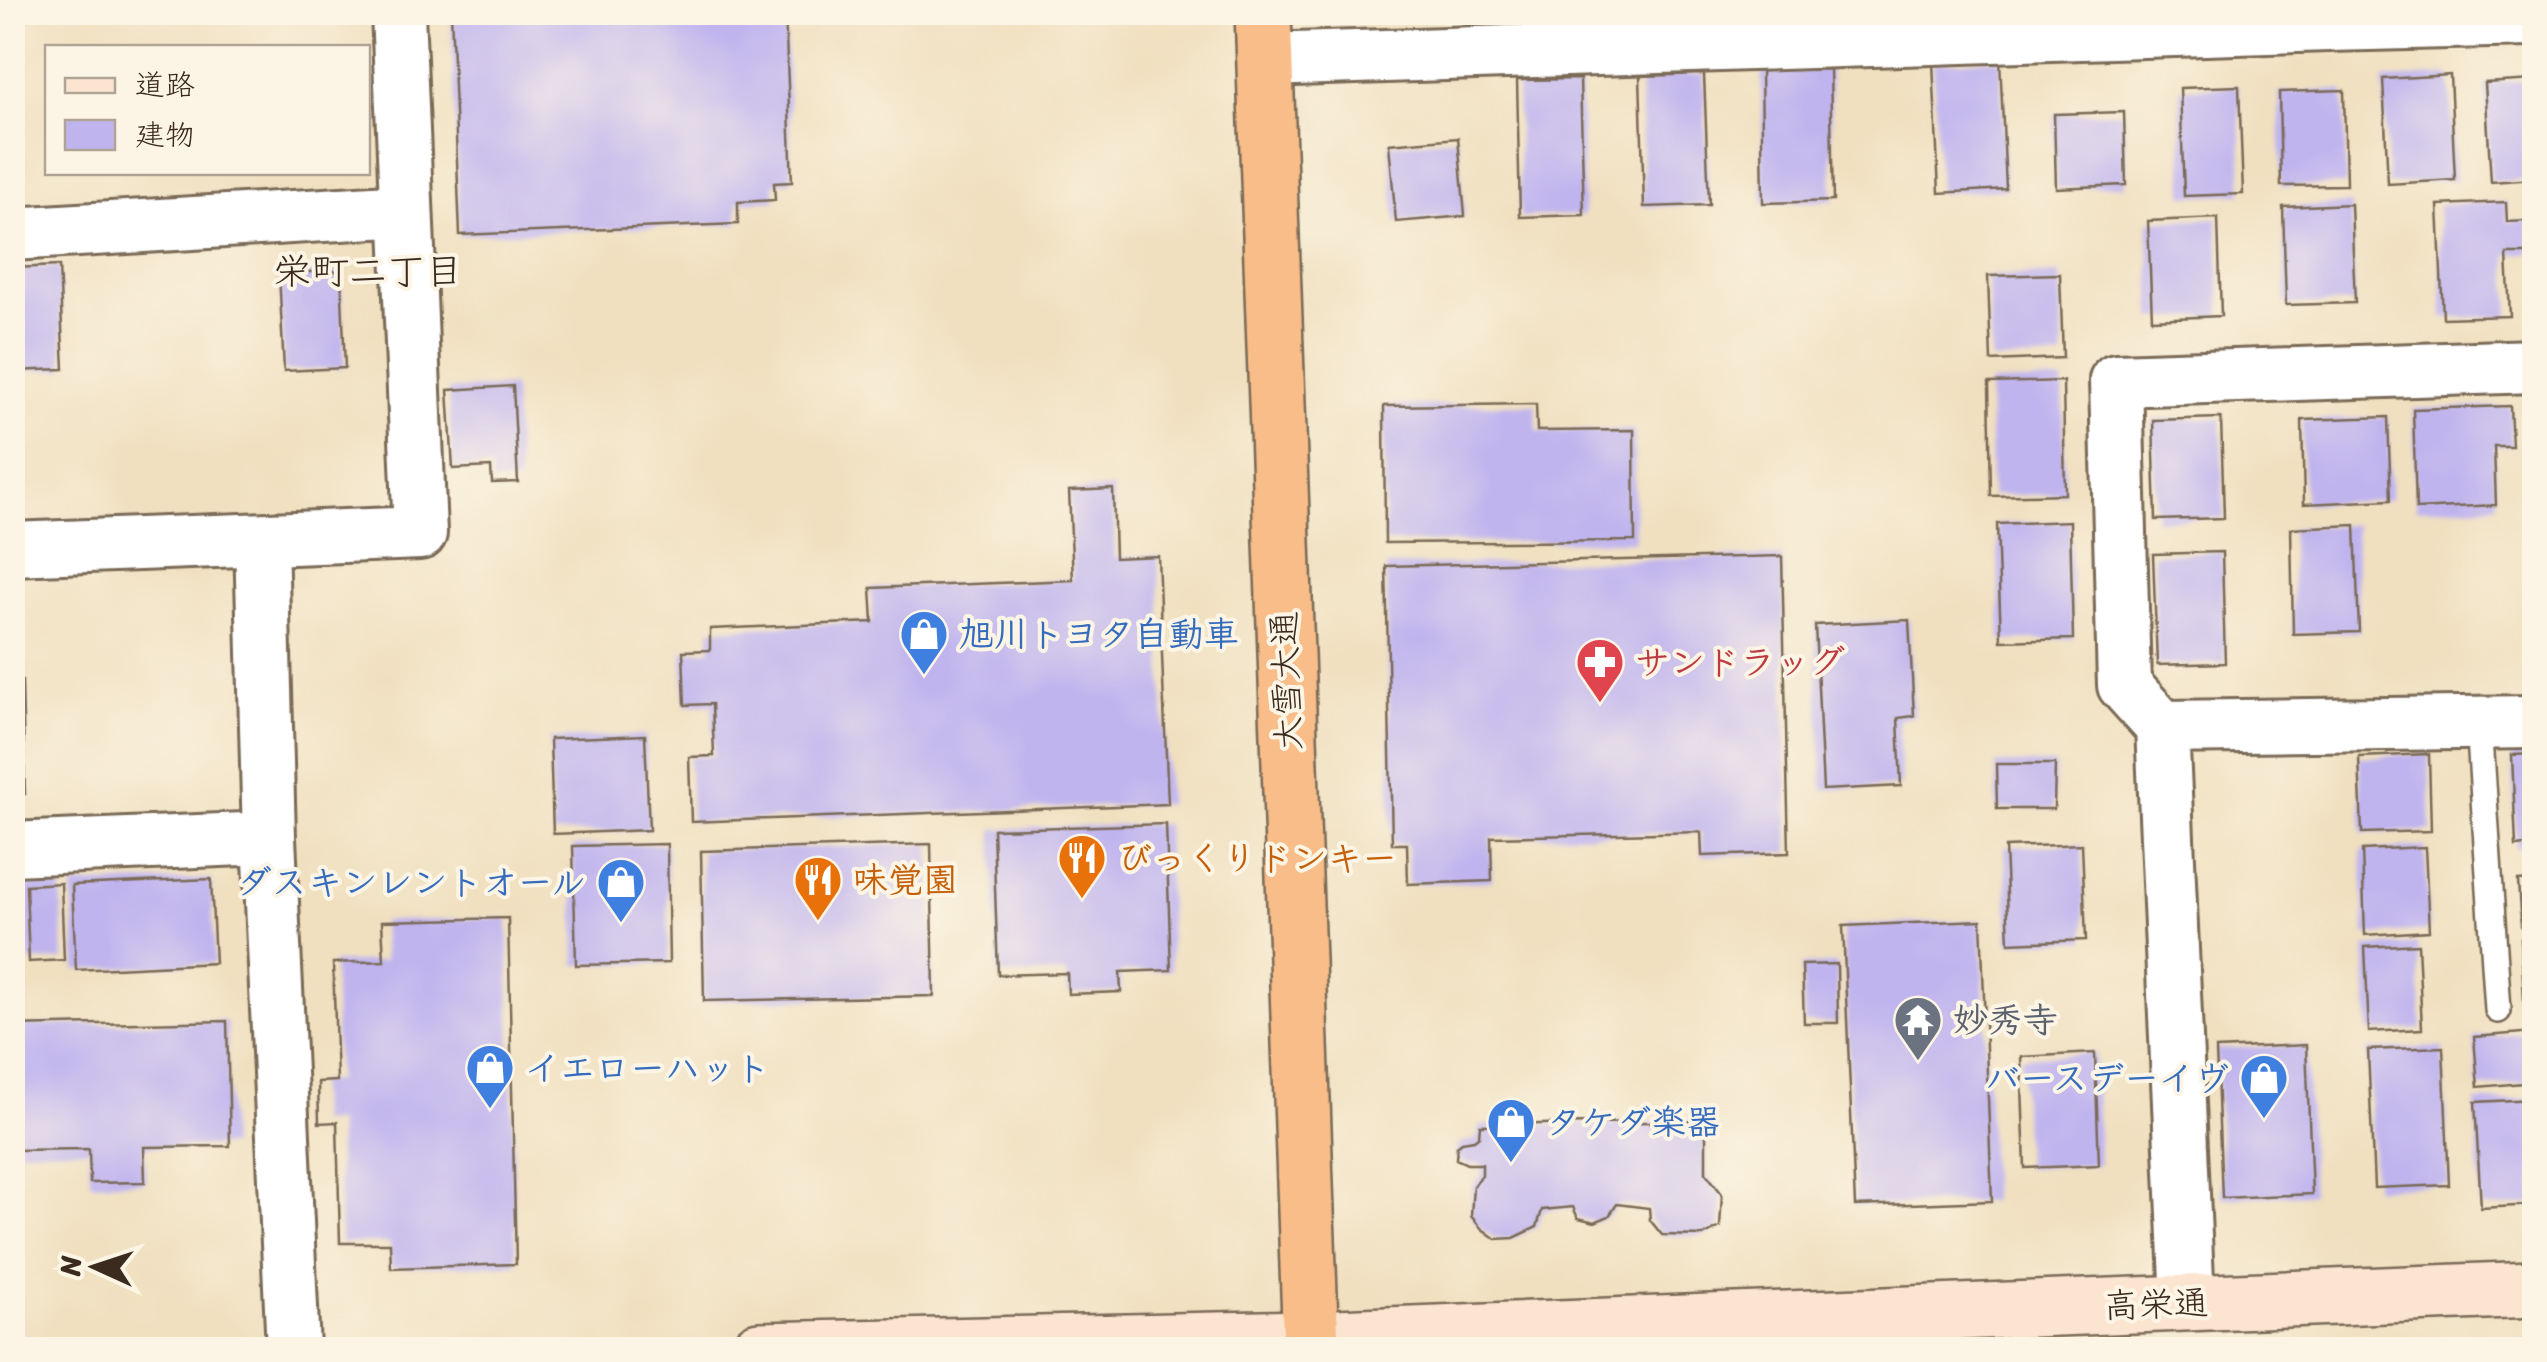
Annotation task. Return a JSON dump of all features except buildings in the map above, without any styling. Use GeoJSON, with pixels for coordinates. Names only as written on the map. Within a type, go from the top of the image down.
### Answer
{"type":"FeatureCollection","features":[{"type":"Feature","properties":{"kind":"highway","name":"大雪大通"},"geometry":{"type":"LineString","coordinates":[[1264,36],[1310,1344]]}},
{"type":"Feature","properties":{"kind":"street"},"geometry":{"type":"LineString","coordinates":[[12,549],[420,533],[398,12]]}},
{"type":"Feature","properties":{"kind":"street"},"geometry":{"type":"LineString","coordinates":[[1264,36],[2328,19],[2530,20]]}},
{"type":"Feature","properties":{"kind":"street"},"geometry":{"type":"LineString","coordinates":[[12,234],[406,210]]}},
{"type":"Feature","properties":{"kind":"street"},"geometry":{"type":"LineString","coordinates":[[2188,1303],[2162,727],[2124,684],[2116,380],[2534,366]]}},
{"type":"Feature","properties":{"kind":"street"},"geometry":{"type":"LineString","coordinates":[[261,540],[293,1350]]}},
{"type":"Feature","properties":{"kind":"street"},"geometry":{"type":"LineString","coordinates":[[2162,727],[2534,722]]}},
{"type":"Feature","properties":{"kind":"street"},"geometry":{"type":"LineString","coordinates":[[12,850],[270,838]]}},
{"type":"Feature","properties":{"kind":"street","name":"高栄通"},"geometry":{"type":"LineString","coordinates":[[759,1350],[1310,1344],[2534,1290]]}},
{"type":"Feature","properties":{"kind":"lane"},"geometry":{"type":"LineString","coordinates":[[2480,723],[2498,1010]]}},
{"type":"Feature","properties":{"kind":"place","name":"旭川トヨタ自動車"},"geometry":{"type":"Point","coordinates":[924,676]}},
{"type":"Feature","properties":{"kind":"place","name":"サンドラッグ"},"geometry":{"type":"Point","coordinates":[1600,704]}},
{"type":"Feature","properties":{"kind":"place","name":"びっくりドンキー"},"geometry":{"type":"Point","coordinates":[1082,900]}},
{"type":"Feature","properties":{"kind":"place","name":"味覚園"},"geometry":{"type":"Point","coordinates":[818,922]}},
{"type":"Feature","properties":{"kind":"place","name":"ダスキンレントオール"},"geometry":{"type":"Point","coordinates":[621,924]}},
{"type":"Feature","properties":{"kind":"place","name":"妙秀寺"},"geometry":{"type":"Point","coordinates":[1918,1062]}},
{"type":"Feature","properties":{"kind":"place","name":"イエローハット"},"geometry":{"type":"Point","coordinates":[490,1110]}},
{"type":"Feature","properties":{"kind":"place","name":"バースデーイヴ"},"geometry":{"type":"Point","coordinates":[2264,1120]}},
{"type":"Feature","properties":{"kind":"place","name":"タケダ楽器"},"geometry":{"type":"Point","coordinates":[1511,1164]}},
{"type":"Feature","properties":{"kind":"district","name":"栄町二丁目"},"geometry":{"type":"Point","coordinates":[368,271]}}]}
